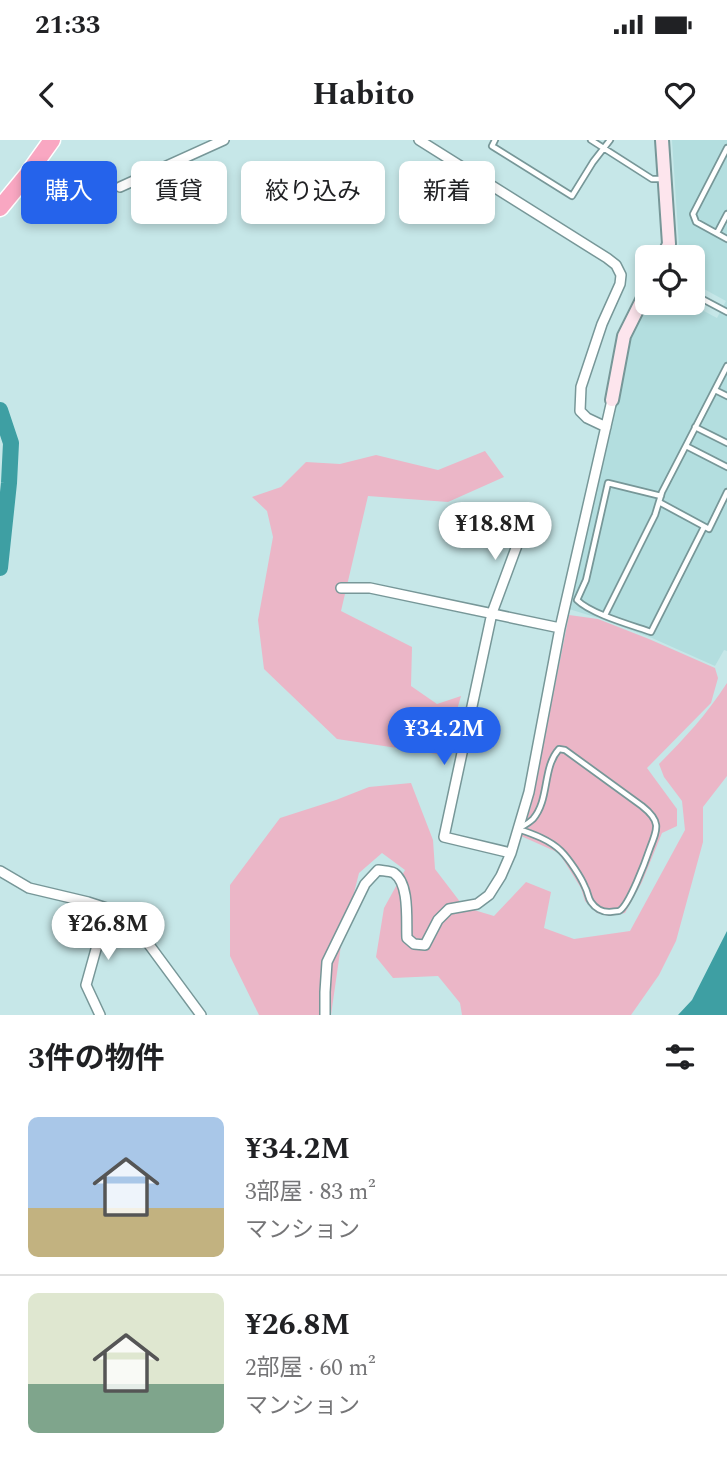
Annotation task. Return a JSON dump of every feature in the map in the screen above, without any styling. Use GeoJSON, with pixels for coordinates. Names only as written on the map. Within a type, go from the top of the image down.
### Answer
{"type":"FeatureCollection","features":[{"type":"Feature","properties":{"kind":"highway"},"geometry":{"type":"LineString","coordinates":[[0,208],[52,140]]}},
{"type":"Feature","properties":{"kind":"street"},"geometry":{"type":"LineString","coordinates":[[120,187],[224,140]]}},
{"type":"Feature","properties":{"kind":"street"},"geometry":{"type":"LineString","coordinates":[[419,140],[616,265],[621,275],[620,284],[602,324],[580,395],[580,411],[587,418],[606,427]]}},
{"type":"Feature","properties":{"kind":"street"},"geometry":{"type":"LineString","coordinates":[[662,140],[669,245]]}},
{"type":"Feature","properties":{"kind":"street"},"geometry":{"type":"LineString","coordinates":[[325,1015],[327,962],[365,884],[378,870],[393,872],[400,879],[405,891],[407,938],[414,944],[425,945],[438,920],[449,909],[477,904],[489,895],[501,876],[511,853],[528,792],[560,628],[624,337],[635,315]]}},
{"type":"Feature","properties":{"kind":"street"},"geometry":{"type":"LineString","coordinates":[[511,853],[444,838],[492,613],[526,521]]}},
{"type":"Feature","properties":{"kind":"street"},"geometry":{"type":"LineString","coordinates":[[341,588],[370,588],[560,628]]}},
{"type":"Feature","properties":{"kind":"street"},"geometry":{"type":"LineString","coordinates":[[0,871],[29,888],[119,912],[139,931],[201,1015]]}},
{"type":"Feature","properties":{"kind":"street"},"geometry":{"type":"LineString","coordinates":[[100,1015],[86,985],[98,942],[112,909]]}},
{"type":"Feature","properties":{"kind":"lane"},"geometry":{"type":"LineString","coordinates":[[495,140],[492,146],[572,196],[610,140]]}},
{"type":"Feature","properties":{"kind":"lane"},"geometry":{"type":"LineString","coordinates":[[591,140],[652,179],[665,179]]}},
{"type":"Feature","properties":{"kind":"lane"},"geometry":{"type":"LineString","coordinates":[[727,148],[693,214],[696,222],[727,239]]}},
{"type":"Feature","properties":{"kind":"lane"},"geometry":{"type":"LineString","coordinates":[[717,233],[727,214]]}},
{"type":"Feature","properties":{"kind":"lane"},"geometry":{"type":"LineString","coordinates":[[705,300],[727,312]]}},
{"type":"Feature","properties":{"kind":"lane"},"geometry":{"type":"LineString","coordinates":[[604,615],[655,515],[661,496],[695,427],[726,370]]}},
{"type":"Feature","properties":{"kind":"lane"},"geometry":{"type":"LineString","coordinates":[[715,390],[727,396]]}},
{"type":"Feature","properties":{"kind":"lane"},"geometry":{"type":"LineString","coordinates":[[695,427],[727,443]]}},
{"type":"Feature","properties":{"kind":"lane"},"geometry":{"type":"LineString","coordinates":[[686,446],[727,467]]}},
{"type":"Feature","properties":{"kind":"lane"},"geometry":{"type":"LineString","coordinates":[[661,496],[608,483],[586,580],[577,600],[579,603],[651,632],[704,527]]}},
{"type":"Feature","properties":{"kind":"lane"},"geometry":{"type":"LineString","coordinates":[[659,502],[709,529],[727,492]]}},
{"type":"Feature","properties":{"kind":"lane"},"geometry":{"type":"LineString","coordinates":[[559,749],[565,750],[642,806],[656,822],[652,842],[631,895],[619,911],[612,912],[597,909],[591,902],[586,887],[561,850],[518,829],[531,821],[537,813],[552,756],[559,749]]}},
{"type":"Feature","properties":{"kind":"shaded area"},"geometry":{"type":"Polygon","coordinates":[[[672,140],[727,140],[727,651],[724,650],[715,666],[652,638],[569,609],[632,335],[641,315],[705,315],[705,312],[717,318],[726,301],[705,290],[705,245],[679,245],[672,140]]]}},
{"type":"Feature","properties":{"kind":"shaded area"},"geometry":{"type":"Polygon","coordinates":[[[485,451],[504,477],[448,502],[368,496],[341,611],[412,647],[411,686],[437,704],[461,696],[444,755],[337,739],[264,669],[258,620],[273,537],[267,511],[252,497],[281,487],[306,462],[340,464],[376,455],[438,470],[485,451]]]}},
{"type":"Feature","properties":{"kind":"shaded area"},"geometry":{"type":"Polygon","coordinates":[[[569,615],[598,619],[649,639],[715,668],[718,678],[711,703],[647,768],[677,809],[677,826],[662,833],[642,882],[625,913],[609,916],[597,913],[585,901],[581,888],[559,853],[521,836],[531,807],[569,615]]]}},
{"type":"Feature","properties":{"kind":"shaded area"},"geometry":{"type":"Polygon","coordinates":[[[727,683],[727,776],[703,807],[703,842],[676,941],[659,975],[631,1015],[462,1015],[460,1003],[438,976],[393,978],[376,957],[384,908],[405,870],[382,853],[359,873],[341,945],[331,1015],[259,1015],[230,956],[230,885],[280,818],[369,787],[411,783],[433,840],[435,869],[464,907],[494,916],[526,882],[551,892],[544,928],[574,939],[630,931],[685,830],[682,801],[664,777],[659,764],[712,705],[727,683]]]}},
{"type":"Feature","properties":{"kind":"water"},"geometry":{"type":"Polygon","coordinates":[[[0,403],[13,442],[8,443],[0,418],[0,403]]]}},
{"type":"Feature","properties":{"kind":"water"},"geometry":{"type":"Polygon","coordinates":[[[727,931],[727,1015],[678,1015],[692,1000],[727,931]]]}},
{"type":"Feature","properties":{"kind":"waterway"},"geometry":{"type":"LineString","coordinates":[[0,410],[11,443],[0,568]]}}]}
